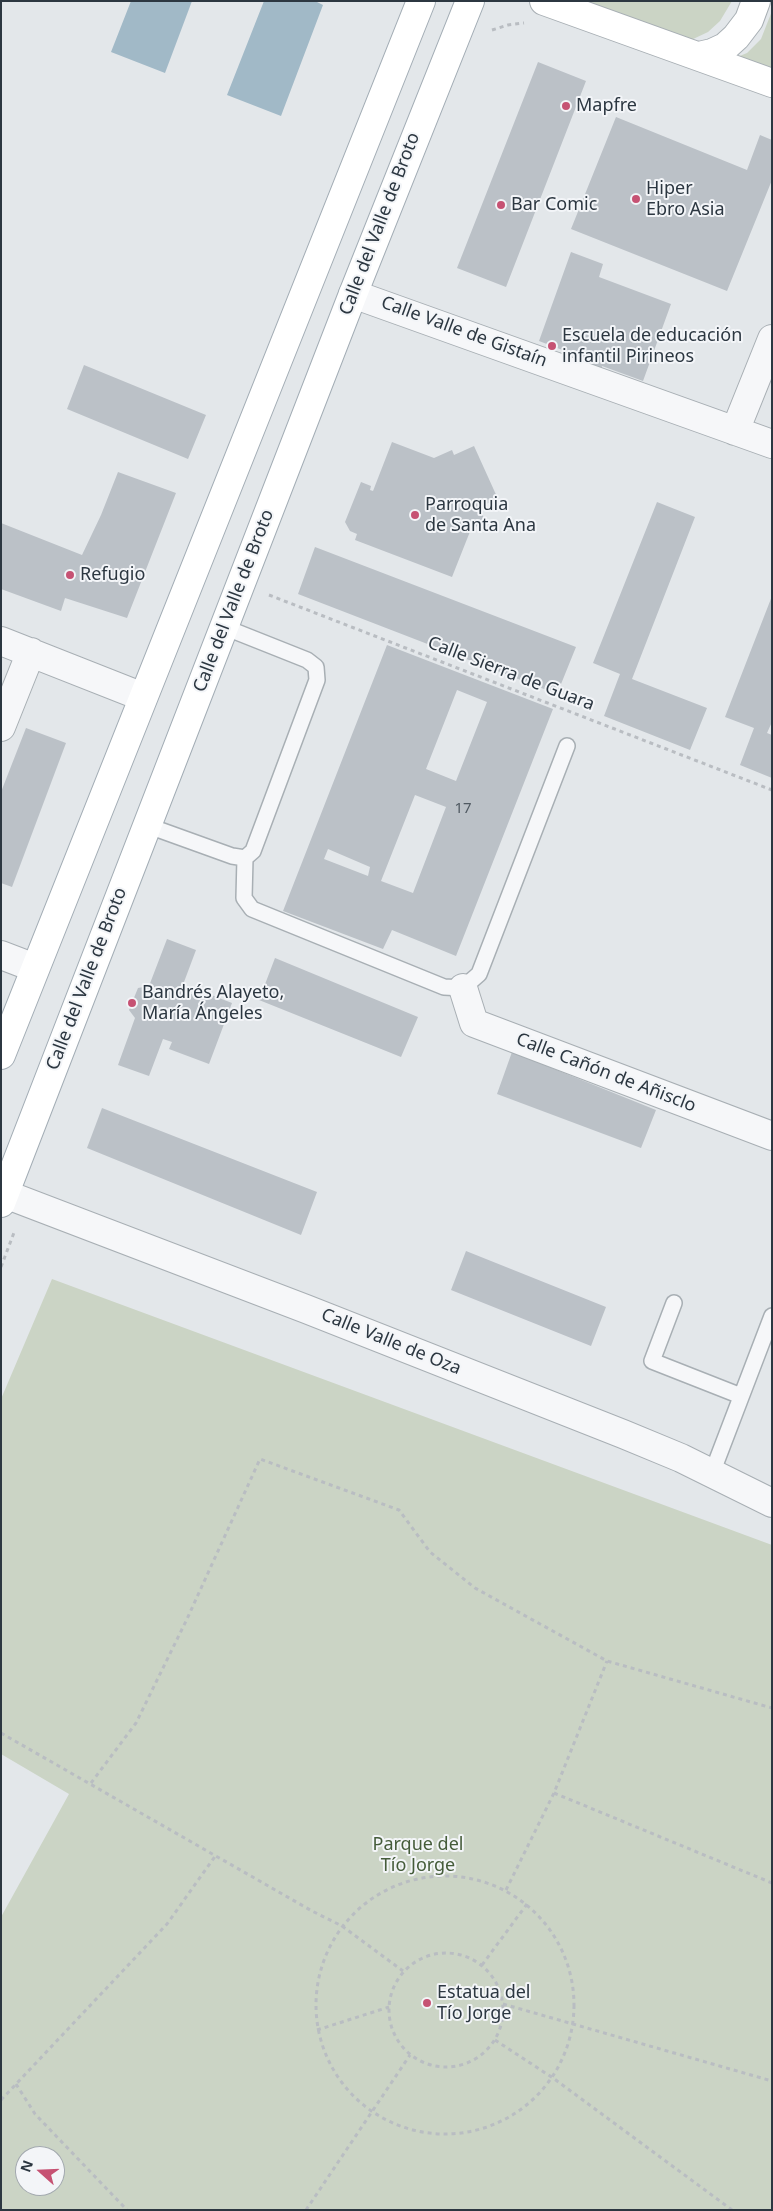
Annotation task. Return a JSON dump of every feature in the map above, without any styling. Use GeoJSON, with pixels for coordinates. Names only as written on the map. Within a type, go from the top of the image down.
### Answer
{"type":"FeatureCollection","features":[{"type":"Feature","properties":{"kind":"main road"},"geometry":{"type":"LineString","coordinates":[[1,1055],[34,968],[421,1]]}},
{"type":"Feature","properties":{"kind":"main road","name":"Calle del Valle de Broto"},"geometry":{"type":"LineString","coordinates":[[3,1198],[146,824],[353,294],[470,1]]}},
{"type":"Feature","properties":{"kind":"main road"},"geometry":{"type":"LineString","coordinates":[[544,1],[772,83]]}},
{"type":"Feature","properties":{"kind":"main road"},"geometry":{"type":"LineString","coordinates":[[699,56],[725,47],[736,37],[749,20],[756,1]]}},
{"type":"Feature","properties":{"kind":"street","name":"Calle Valle de Gistaín"},"geometry":{"type":"LineString","coordinates":[[353,294],[772,444]]}},
{"type":"Feature","properties":{"kind":"street"},"geometry":{"type":"LineString","coordinates":[[735,431],[772,339]]}},
{"type":"Feature","properties":{"kind":"street"},"geometry":{"type":"LineString","coordinates":[[1,641],[143,697]]}},
{"type":"Feature","properties":{"kind":"street"},"geometry":{"type":"LineString","coordinates":[[1,727],[31,652]]}},
{"type":"Feature","properties":{"kind":"street"},"geometry":{"type":"LineString","coordinates":[[1,955],[34,968]]}},
{"type":"Feature","properties":{"kind":"street","name":"Calle Cañón de Añisclo"},"geometry":{"type":"LineString","coordinates":[[463,988],[474,1023],[772,1136]]}},
{"type":"Feature","properties":{"kind":"street","name":"Calle Valle de Oza"},"geometry":{"type":"LineString","coordinates":[[3,1198],[306,1309],[614,1430],[712,1473],[772,1503]]}},
{"type":"Feature","properties":{"kind":"lane"},"geometry":{"type":"LineString","coordinates":[[224,627],[307,660],[316,667],[318,680],[253,850],[245,858],[244,898],[252,909],[444,987],[463,988],[479,974],[567,746]]}},
{"type":"Feature","properties":{"kind":"lane"},"geometry":{"type":"LineString","coordinates":[[146,824],[232,856],[245,858]]}},
{"type":"Feature","properties":{"kind":"lane"},"geometry":{"type":"LineString","coordinates":[[674,1303],[652,1361],[741,1396]]}},
{"type":"Feature","properties":{"kind":"lane"},"geometry":{"type":"LineString","coordinates":[[712,1473],[772,1316]]}},
{"type":"Feature","properties":{"kind":"path","name":"Calle Sierra de Guara"},"geometry":{"type":"LineString","coordinates":[[240,584],[772,790]]}},
{"type":"Feature","properties":{"kind":"path"},"geometry":{"type":"LineString","coordinates":[[91,1783],[136,1723],[187,1619],[260,1459],[399,1510],[430,1552],[476,1588],[607,1661],[772,1708]]}},
{"type":"Feature","properties":{"kind":"path"},"geometry":{"type":"LineString","coordinates":[[506,1890],[554,1792],[607,1661]]}},
{"type":"Feature","properties":{"kind":"path"},"geometry":{"type":"LineString","coordinates":[[1,1733],[312,1911],[342,1926],[403,1971]]}},
{"type":"Feature","properties":{"kind":"path"},"geometry":{"type":"LineString","coordinates":[[554,1792],[772,1883]]}},
{"type":"Feature","properties":{"kind":"path"},"geometry":{"type":"LineString","coordinates":[[1,2100],[167,1924],[216,1855]]}},
{"type":"Feature","properties":{"kind":"path"},"geometry":{"type":"LineString","coordinates":[[436,1875],[472,1878],[506,1890],[527,1904],[549,1928],[565,1956],[574,1989],[573,2023],[566,2051],[553,2078],[525,2108],[489,2128],[448,2135],[408,2130],[371,2113],[346,2090],[328,2062],[317,2030],[316,1993],[322,1966],[324,1958],[342,1926],[368,1900],[400,1883],[436,1875]]}},
{"type":"Feature","properties":{"kind":"path"},"geometry":{"type":"LineString","coordinates":[[482,1964],[527,1904]]}},
{"type":"Feature","properties":{"kind":"path"},"geometry":{"type":"LineString","coordinates":[[450,1952],[466,1956],[482,1964],[500,1989],[503,2004],[502,2023],[494,2040],[482,2054],[465,2064],[446,2068],[428,2064],[410,2055],[398,2042],[391,2025],[389,2007],[393,1987],[403,1971],[417,1960],[432,1954],[450,1952]]}},
{"type":"Feature","properties":{"kind":"path"},"geometry":{"type":"LineString","coordinates":[[503,2004],[772,2081]]}},
{"type":"Feature","properties":{"kind":"path"},"geometry":{"type":"LineString","coordinates":[[317,2030],[389,2007]]}},
{"type":"Feature","properties":{"kind":"path"},"geometry":{"type":"LineString","coordinates":[[494,2040],[553,2078],[732,2210]]}},
{"type":"Feature","properties":{"kind":"path"},"geometry":{"type":"LineString","coordinates":[[306,2210],[410,2055]]}},
{"type":"Feature","properties":{"kind":"path"},"geometry":{"type":"LineString","coordinates":[[16,2084],[35,2114],[127,2210]]}},
{"type":"Feature","properties":{"kind":"green space"},"geometry":{"type":"Polygon","coordinates":[[[584,1],[732,1],[720,21],[708,32],[691,40],[584,1]]]}},
{"type":"Feature","properties":{"kind":"green space"},"geometry":{"type":"Polygon","coordinates":[[[772,11],[772,71],[735,58],[747,53],[761,39],[772,11]]]}},
{"type":"Feature","properties":{"kind":"green space","name":"Parque del Tío Jorge"},"geometry":{"type":"Polygon","coordinates":[[[52,1279],[772,1545],[772,2210],[1,2210],[1,1917],[69,1794],[1,1754],[1,1399],[52,1279]]]}},
{"type":"Feature","properties":{"kind":"water"},"geometry":{"type":"Polygon","coordinates":[[[131,1],[192,1],[165,73],[111,52],[131,1]]]}},
{"type":"Feature","properties":{"kind":"water"},"geometry":{"type":"Polygon","coordinates":[[[264,1],[315,1],[323,5],[281,116],[227,95],[264,1]]]}},
{"type":"Feature","properties":{"kind":"building"},"geometry":{"type":"Polygon","coordinates":[[[538,62],[586,81],[506,287],[457,268],[538,62]]]}},
{"type":"Feature","properties":{"kind":"building"},"geometry":{"type":"Polygon","coordinates":[[[616,117],[747,170],[760,135],[772,140],[772,180],[727,291],[571,229],[616,117]]]}},
{"type":"Feature","properties":{"kind":"building"},"geometry":{"type":"Polygon","coordinates":[[[571,252],[603,264],[599,277],[671,304],[643,381],[602,366],[601,371],[575,361],[578,356],[539,341],[571,252]]]}},
{"type":"Feature","properties":{"kind":"building"},"geometry":{"type":"Polygon","coordinates":[[[84,365],[206,415],[188,459],[67,409],[84,365]]]}},
{"type":"Feature","properties":{"kind":"building","name":"Parroquia de Santa Ana"},"geometry":{"type":"Polygon","coordinates":[[[392,442],[434,458],[452,450],[454,455],[474,446],[498,499],[479,507],[486,522],[471,529],[452,577],[355,540],[357,534],[350,531],[345,522],[361,482],[371,486],[370,490],[373,491],[392,442]]]}},
{"type":"Feature","properties":{"kind":"building"},"geometry":{"type":"Polygon","coordinates":[[[118,472],[176,493],[127,618],[65,598],[61,611],[1,589],[1,523],[82,555],[101,515],[118,472]]]}},
{"type":"Feature","properties":{"kind":"building"},"geometry":{"type":"Polygon","coordinates":[[[657,502],[695,517],[632,679],[707,708],[690,750],[604,716],[620,674],[593,663],[657,502]]]}},
{"type":"Feature","properties":{"kind":"building"},"geometry":{"type":"Polygon","coordinates":[[[315,547],[576,647],[557,694],[298,594],[315,547]]]}},
{"type":"Feature","properties":{"kind":"building"},"geometry":{"type":"Polygon","coordinates":[[[772,596],[772,722],[767,733],[772,735],[772,778],[740,765],[754,728],[725,717],[772,596]]]}},
{"type":"Feature","properties":{"kind":"building"},"geometry":{"type":"Polygon","coordinates":[[[387,645],[553,709],[456,956],[392,930],[383,949],[283,911],[387,645]],[[457,690],[426,769],[456,781],[487,702],[457,690]],[[415,795],[381,881],[413,893],[446,807],[415,795]],[[328,849],[324,859],[368,876],[370,867],[328,849]]]}},
{"type":"Feature","properties":{"kind":"building"},"geometry":{"type":"Polygon","coordinates":[[[26,728],[66,743],[12,887],[1,883],[1,792],[26,728]]]}},
{"type":"Feature","properties":{"kind":"building"},"geometry":{"type":"Polygon","coordinates":[[[167,939],[196,950],[181,990],[194,995],[196,989],[232,1003],[209,1064],[169,1049],[172,1042],[163,1039],[149,1076],[118,1065],[135,1018],[129,1010],[138,988],[149,986],[167,939]]]}},
{"type":"Feature","properties":{"kind":"building"},"geometry":{"type":"Polygon","coordinates":[[[275,958],[418,1017],[401,1057],[259,1000],[275,958]]]}},
{"type":"Feature","properties":{"kind":"building"},"geometry":{"type":"Polygon","coordinates":[[[512,1052],[656,1110],[641,1148],[497,1094],[512,1052]]]}},
{"type":"Feature","properties":{"kind":"building"},"geometry":{"type":"Polygon","coordinates":[[[102,1108],[317,1192],[301,1235],[87,1148],[102,1108]]]}},
{"type":"Feature","properties":{"kind":"building"},"geometry":{"type":"Polygon","coordinates":[[[466,1251],[606,1307],[591,1346],[451,1290],[466,1251]]]}},
{"type":"Feature","properties":{"kind":"place","name":"Mapfre"},"geometry":{"type":"Point","coordinates":[566,106]}},
{"type":"Feature","properties":{"kind":"place","name":"Hiper Ebro Asia"},"geometry":{"type":"Point","coordinates":[636,199]}},
{"type":"Feature","properties":{"kind":"place","name":"Bar Comic"},"geometry":{"type":"Point","coordinates":[501,205]}},
{"type":"Feature","properties":{"kind":"place","name":"Escuela de educación infantil Pirineos"},"geometry":{"type":"Point","coordinates":[552,346]}},
{"type":"Feature","properties":{"kind":"place","name":"Parroquia de Santa Ana"},"geometry":{"type":"Point","coordinates":[415,515]}},
{"type":"Feature","properties":{"kind":"place","name":"Refugio"},"geometry":{"type":"Point","coordinates":[70,575]}},
{"type":"Feature","properties":{"kind":"place","name":"Bandrés Alayeto, María Ángeles"},"geometry":{"type":"Point","coordinates":[132,1003]}},
{"type":"Feature","properties":{"kind":"place","name":"Estatua del Tío Jorge"},"geometry":{"type":"Point","coordinates":[427,2003]}}]}
